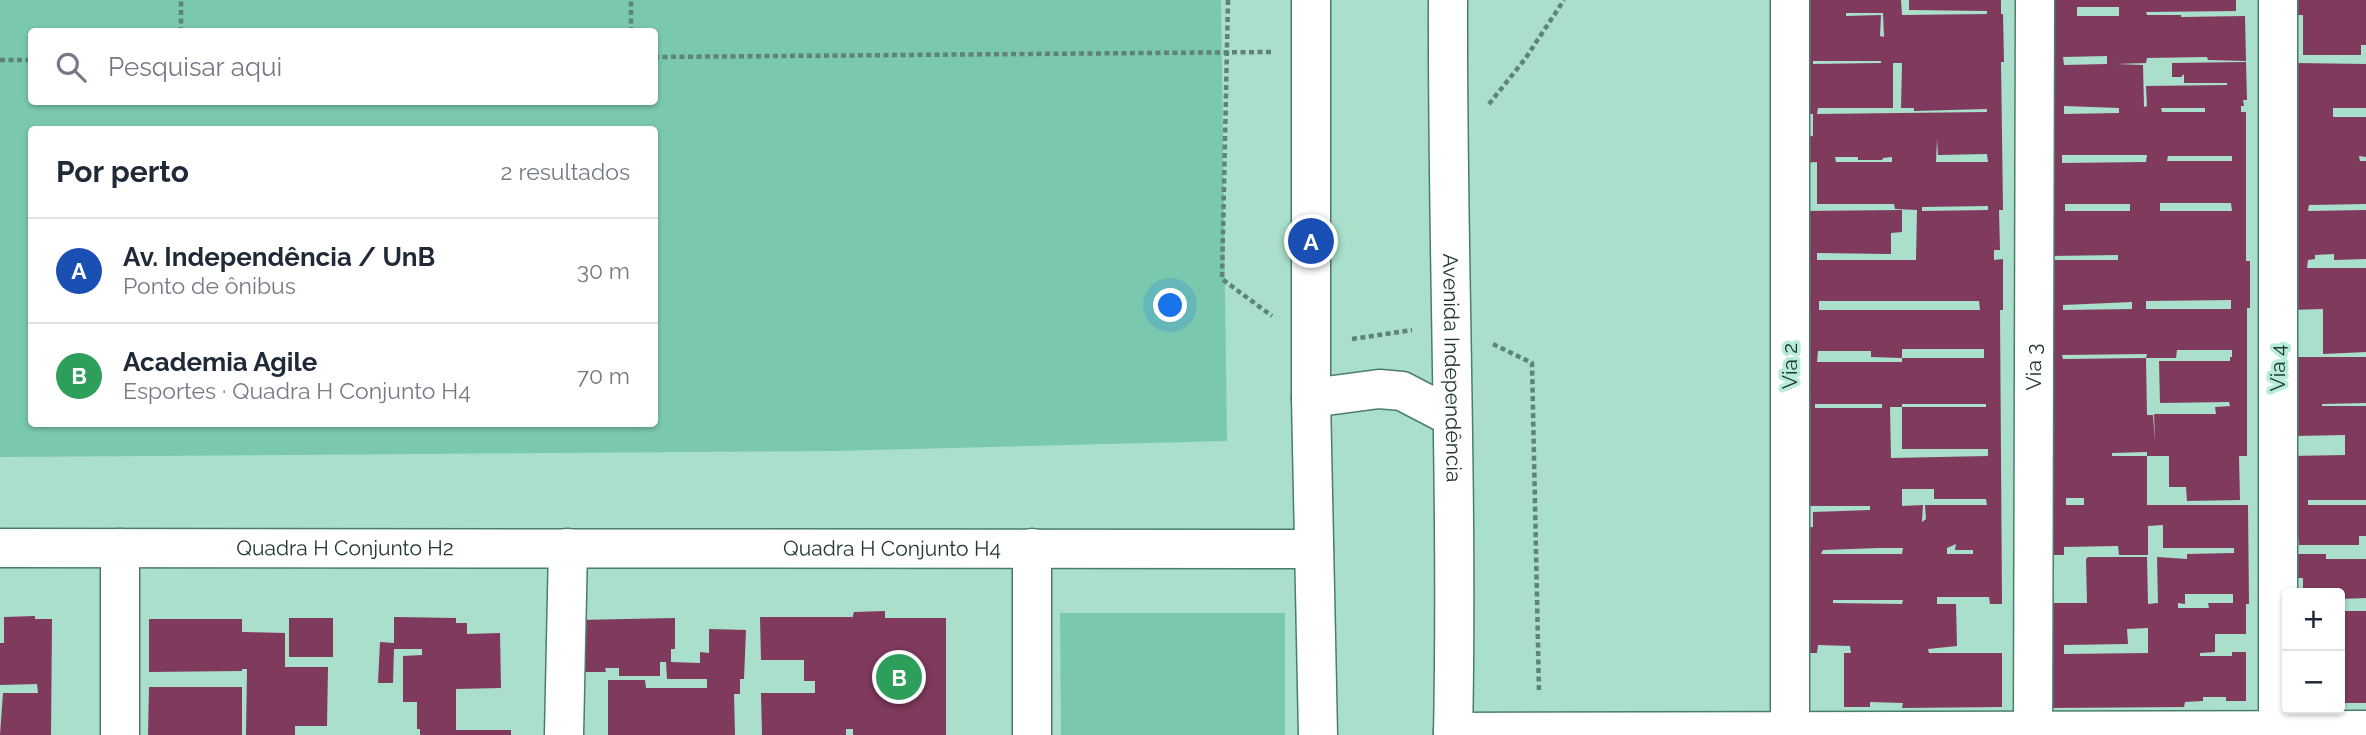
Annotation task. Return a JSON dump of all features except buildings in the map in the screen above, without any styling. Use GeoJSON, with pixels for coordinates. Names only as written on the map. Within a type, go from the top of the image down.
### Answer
{"type":"FeatureCollection","features":[{"type":"Feature","properties":{"kind":"street"},"geometry":{"type":"LineString","coordinates":[[1311,0],[1311,398],[1318,735]]}},
{"type":"Feature","properties":{"kind":"street","name":"Avenida Independência"},"geometry":{"type":"LineString","coordinates":[[1448,0],[1453,733]]}},
{"type":"Feature","properties":{"kind":"street","name":"Via 2"},"geometry":{"type":"LineString","coordinates":[[1790,0],[1790,731]]}},
{"type":"Feature","properties":{"kind":"street","name":"Via 3"},"geometry":{"type":"LineString","coordinates":[[2033,733],[2035,0]]}},
{"type":"Feature","properties":{"kind":"street","name":"Via 4"},"geometry":{"type":"LineString","coordinates":[[2278,0],[2278,732]]}},
{"type":"Feature","properties":{"kind":"street"},"geometry":{"type":"LineString","coordinates":[[1311,398],[1380,389],[1402,391],[1452,417]]}},
{"type":"Feature","properties":{"kind":"street","name":"Quadra H Conjunto H2"},"geometry":{"type":"LineString","coordinates":[[0,548],[568,548]]}},
{"type":"Feature","properties":{"kind":"street"},"geometry":{"type":"LineString","coordinates":[[120,548],[120,735]]}},
{"type":"Feature","properties":{"kind":"street"},"geometry":{"type":"LineString","coordinates":[[564,735],[568,548]]}},
{"type":"Feature","properties":{"kind":"street","name":"Quadra H Conjunto H4"},"geometry":{"type":"LineString","coordinates":[[568,548],[1032,548],[1032,735]]}},
{"type":"Feature","properties":{"kind":"street"},"geometry":{"type":"LineString","coordinates":[[1032,548],[1314,549]]}},
{"type":"Feature","properties":{"kind":"street"},"geometry":{"type":"LineString","coordinates":[[1453,733],[2366,730]]}},
{"type":"Feature","properties":{"kind":"path"},"geometry":{"type":"LineString","coordinates":[[181,0],[181,28]]}},
{"type":"Feature","properties":{"kind":"path"},"geometry":{"type":"LineString","coordinates":[[631,0],[631,28]]}},
{"type":"Feature","properties":{"kind":"path"},"geometry":{"type":"LineString","coordinates":[[1447,157],[1525,59],[1564,0]]}},
{"type":"Feature","properties":{"kind":"path"},"geometry":{"type":"LineString","coordinates":[[658,57],[1310,52]]}},
{"type":"Feature","properties":{"kind":"path"},"geometry":{"type":"LineString","coordinates":[[0,60],[28,60]]}},
{"type":"Feature","properties":{"kind":"green space"},"geometry":{"type":"Polygon","coordinates":[[[0,0],[1221,0],[1227,441],[834,451],[0,457],[0,0]]]}},
{"type":"Feature","properties":{"kind":"green space"},"geometry":{"type":"Polygon","coordinates":[[[1060,613],[1285,613],[1285,735],[1061,735],[1060,613]]]}},
{"type":"Feature","properties":{"kind":"place","name":"Av. Independência / UnB"},"geometry":{"type":"Point","coordinates":[1311,241]}},
{"type":"Feature","properties":{"kind":"place","name":"Academia Agile"},"geometry":{"type":"Point","coordinates":[899,677]}}]}
